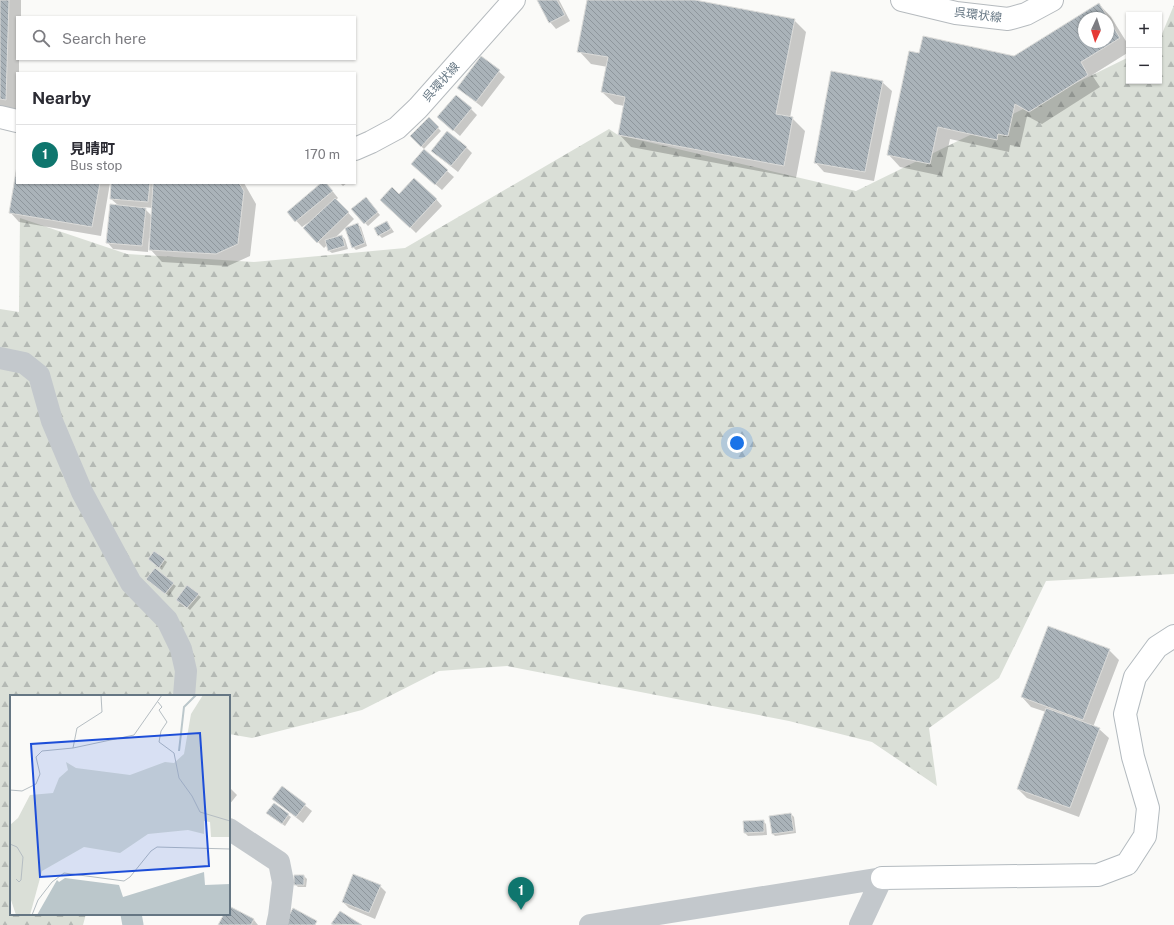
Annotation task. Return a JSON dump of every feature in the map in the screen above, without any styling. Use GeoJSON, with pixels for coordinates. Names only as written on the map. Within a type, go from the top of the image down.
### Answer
{"type":"FeatureCollection","features":[{"type":"Feature","properties":{"kind":"street","name":"呉環状線"},"geometry":{"type":"LineString","coordinates":[[356,149],[396,128],[418,108],[514,0]]}},
{"type":"Feature","properties":{"kind":"street","name":"呉環状線"},"geometry":{"type":"LineString","coordinates":[[902,0],[956,13],[1008,19],[1026,14],[1052,0]]}},
{"type":"Feature","properties":{"kind":"street"},"geometry":{"type":"LineString","coordinates":[[0,117],[16,121]]}},
{"type":"Feature","properties":{"kind":"street"},"geometry":{"type":"LineString","coordinates":[[0,358],[24,363],[39,376],[52,421],[82,492],[131,583],[167,620],[181,649],[186,671],[184,695]]}},
{"type":"Feature","properties":{"kind":"street"},"geometry":{"type":"LineString","coordinates":[[590,925],[882,878],[1098,875],[1127,864],[1146,836],[1148,808],[1134,757],[1125,714],[1135,677],[1157,647],[1174,636]]}},
{"type":"Feature","properties":{"kind":"street"},"geometry":{"type":"LineString","coordinates":[[230,830],[279,862],[283,882],[277,925]]}},
{"type":"Feature","properties":{"kind":"street"},"geometry":{"type":"LineString","coordinates":[[860,925],[882,878]]}},
{"type":"Feature","properties":{"kind":"green space"},"geometry":{"type":"Polygon","coordinates":[[[1174,5],[1174,574],[1046,581],[999,678],[929,728],[937,786],[872,742],[789,721],[507,666],[439,671],[362,710],[252,738],[230,734],[230,695],[10,695],[10,915],[86,915],[83,925],[0,925],[0,309],[19,312],[20,218],[127,254],[254,262],[405,248],[609,129],[618,135],[856,191],[1126,58],[1126,84],[1162,84],[1162,34],[1174,5]]]}},
{"type":"Feature","properties":{"kind":"building"},"geometry":{"type":"Polygon","coordinates":[[[0,0],[9,0],[6,100],[0,99],[0,0]]]}},
{"type":"Feature","properties":{"kind":"building"},"geometry":{"type":"Polygon","coordinates":[[[537,0],[557,0],[565,15],[549,23],[537,0]]]}},
{"type":"Feature","properties":{"kind":"building"},"geometry":{"type":"Polygon","coordinates":[[[587,0],[695,0],[795,19],[776,114],[793,117],[784,166],[618,135],[625,97],[601,92],[608,57],[577,52],[587,0]]]}},
{"type":"Feature","properties":{"kind":"building"},"geometry":{"type":"Polygon","coordinates":[[[1099,3],[1104,12],[1085,12],[1099,3]]]}},
{"type":"Feature","properties":{"kind":"building"},"geometry":{"type":"Polygon","coordinates":[[[1078,16],[1078,48],[1104,48],[1081,62],[1088,75],[1029,112],[1015,104],[1008,136],[998,134],[997,140],[938,127],[930,164],[887,155],[909,51],[919,53],[923,36],[1014,56],[1078,16]]]}},
{"type":"Feature","properties":{"kind":"building"},"geometry":{"type":"Polygon","coordinates":[[[1114,28],[1120,38],[1114,42],[1114,28]]]}},
{"type":"Feature","properties":{"kind":"building"},"geometry":{"type":"Polygon","coordinates":[[[481,56],[500,70],[476,102],[457,88],[481,56]]]}},
{"type":"Feature","properties":{"kind":"building"},"geometry":{"type":"Polygon","coordinates":[[[831,71],[883,81],[865,172],[814,163],[831,71]]]}},
{"type":"Feature","properties":{"kind":"building"},"geometry":{"type":"Polygon","coordinates":[[[456,95],[472,108],[453,131],[437,117],[456,95]]]}},
{"type":"Feature","properties":{"kind":"building"},"geometry":{"type":"Polygon","coordinates":[[[429,117],[439,127],[421,147],[410,136],[429,117]]]}},
{"type":"Feature","properties":{"kind":"building"},"geometry":{"type":"Polygon","coordinates":[[[447,131],[467,147],[451,166],[431,151],[447,131]]]}},
{"type":"Feature","properties":{"kind":"building"},"geometry":{"type":"Polygon","coordinates":[[[424,149],[448,170],[435,185],[411,164],[424,149]]]}},
{"type":"Feature","properties":{"kind":"building"},"geometry":{"type":"Polygon","coordinates":[[[16,172],[16,184],[100,184],[92,227],[9,213],[16,172]]]}},
{"type":"Feature","properties":{"kind":"building"},"geometry":{"type":"Polygon","coordinates":[[[414,178],[437,199],[410,228],[380,200],[392,187],[399,194],[414,178]]]}},
{"type":"Feature","properties":{"kind":"building"},"geometry":{"type":"Polygon","coordinates":[[[111,184],[150,184],[148,202],[110,199],[111,184]]]}},
{"type":"Feature","properties":{"kind":"building"},"geometry":{"type":"Polygon","coordinates":[[[153,184],[240,184],[244,191],[238,244],[216,254],[149,250],[153,184]]]}},
{"type":"Feature","properties":{"kind":"building"},"geometry":{"type":"Polygon","coordinates":[[[320,184],[327,184],[333,191],[295,222],[287,212],[320,184]]]}},
{"type":"Feature","properties":{"kind":"building"},"geometry":{"type":"Polygon","coordinates":[[[366,197],[378,212],[364,224],[351,209],[366,197]]]}},
{"type":"Feature","properties":{"kind":"building"},"geometry":{"type":"Polygon","coordinates":[[[335,198],[349,212],[317,243],[303,228],[335,198]]]}},
{"type":"Feature","properties":{"kind":"building"},"geometry":{"type":"Polygon","coordinates":[[[110,204],[146,208],[142,246],[106,243],[110,204]]]}},
{"type":"Feature","properties":{"kind":"building"},"geometry":{"type":"Polygon","coordinates":[[[387,221],[391,229],[378,236],[374,228],[387,221]]]}},
{"type":"Feature","properties":{"kind":"building"},"geometry":{"type":"Polygon","coordinates":[[[358,223],[365,243],[352,248],[345,228],[358,223]]]}},
{"type":"Feature","properties":{"kind":"building"},"geometry":{"type":"Polygon","coordinates":[[[342,235],[345,246],[328,251],[325,240],[342,235]]]}},
{"type":"Feature","properties":{"kind":"building"},"geometry":{"type":"Polygon","coordinates":[[[154,551],[165,559],[159,568],[148,559],[154,551]]]}},
{"type":"Feature","properties":{"kind":"building"},"geometry":{"type":"Polygon","coordinates":[[[155,568],[174,583],[165,594],[146,579],[155,568]]]}},
{"type":"Feature","properties":{"kind":"building"},"geometry":{"type":"Polygon","coordinates":[[[187,585],[199,594],[187,608],[176,600],[187,585]]]}},
{"type":"Feature","properties":{"kind":"building"},"geometry":{"type":"Polygon","coordinates":[[[1048,626],[1110,649],[1083,720],[1021,697],[1048,626]]]}},
{"type":"Feature","properties":{"kind":"building"},"geometry":{"type":"Polygon","coordinates":[[[1046,708],[1100,728],[1070,808],[1017,789],[1046,708]]]}},
{"type":"Feature","properties":{"kind":"building"},"geometry":{"type":"Polygon","coordinates":[[[282,786],[306,804],[296,817],[272,799],[282,786]]]}},
{"type":"Feature","properties":{"kind":"building"},"geometry":{"type":"Polygon","coordinates":[[[274,803],[289,814],[282,824],[266,813],[274,803]]]}},
{"type":"Feature","properties":{"kind":"building"},"geometry":{"type":"Polygon","coordinates":[[[791,813],[794,831],[772,834],[769,816],[791,813]]]}},
{"type":"Feature","properties":{"kind":"building"},"geometry":{"type":"Polygon","coordinates":[[[764,820],[764,832],[744,833],[743,821],[764,820]]]}},
{"type":"Feature","properties":{"kind":"building"},"geometry":{"type":"Polygon","coordinates":[[[353,874],[381,885],[369,913],[342,902],[353,874]]]}},
{"type":"Feature","properties":{"kind":"building"},"geometry":{"type":"Polygon","coordinates":[[[294,875],[304,875],[304,885],[294,885],[294,875]]]}},
{"type":"Feature","properties":{"kind":"building"},"geometry":{"type":"Polygon","coordinates":[[[230,907],[254,919],[251,925],[218,925],[223,915],[230,915],[230,907]]]}},
{"type":"Feature","properties":{"kind":"building"},"geometry":{"type":"Polygon","coordinates":[[[293,908],[317,921],[315,925],[284,925],[293,908]]]}},
{"type":"Feature","properties":{"kind":"building"},"geometry":{"type":"Polygon","coordinates":[[[340,911],[362,925],[331,924],[340,911]]]}},
{"type":"Feature","properties":{"kind":"waterway"},"geometry":{"type":"LineString","coordinates":[[131,915],[133,925]]}},
{"type":"Feature","properties":{"kind":"place","name":"見晴町"},"geometry":{"type":"Point","coordinates":[521,910]}}]}
